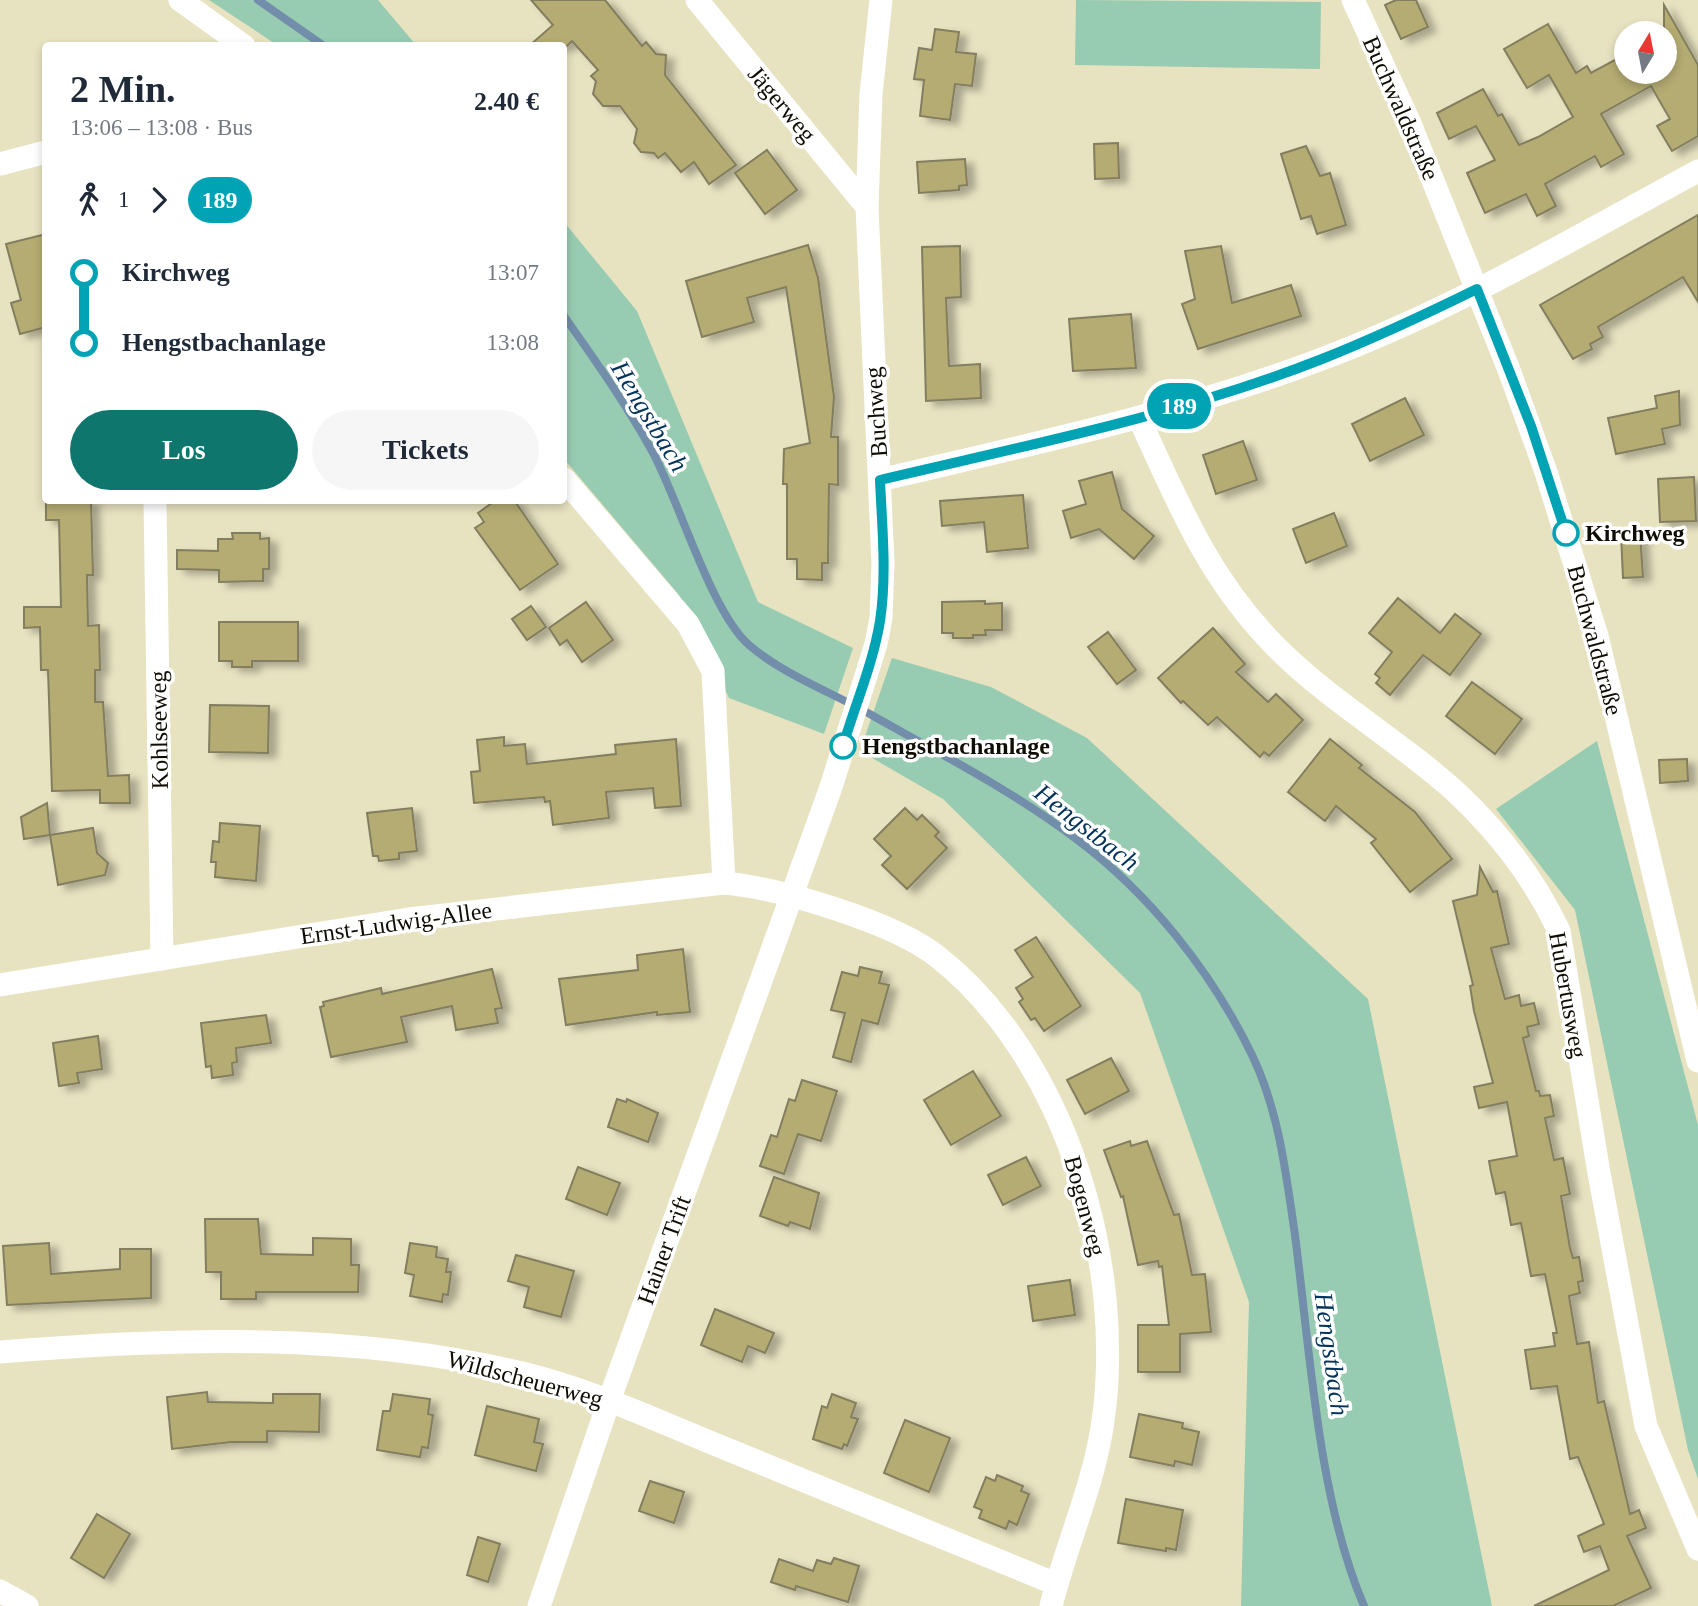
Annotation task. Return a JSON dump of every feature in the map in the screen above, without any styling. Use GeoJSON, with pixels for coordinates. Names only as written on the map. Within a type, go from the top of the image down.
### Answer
{"type":"FeatureCollection","features":[{"type":"Feature","properties":{"kind":"street"},"geometry":{"type":"LineString","coordinates":[[180,0],[238,42]]}},
{"type":"Feature","properties":{"kind":"street","name":"Jägerweg"},"geometry":{"type":"LineString","coordinates":[[697,0],[867,208]]}},
{"type":"Feature","properties":{"kind":"street","name":"Buchweg"},"geometry":{"type":"LineString","coordinates":[[792,895],[863,685],[881,618],[883,563],[867,208],[871,94],[881,0]]}},
{"type":"Feature","properties":{"kind":"street","name":"Buchwaldstraße"},"geometry":{"type":"LineString","coordinates":[[1353,0],[1409,121],[1531,426],[1597,636],[1698,1060]]}},
{"type":"Feature","properties":{"kind":"street"},"geometry":{"type":"LineString","coordinates":[[0,164],[42,153]]}},
{"type":"Feature","properties":{"kind":"street"},"geometry":{"type":"LineString","coordinates":[[880,480],[1139,418],[1320,360],[1396,328],[1477,289],[1698,171]]}},
{"type":"Feature","properties":{"kind":"street","name":"Hubertusweg"},"geometry":{"type":"LineString","coordinates":[[1139,418],[1194,538],[1259,628],[1315,683],[1458,794],[1515,857],[1550,911],[1559,931],[1599,1173],[1646,1426],[1698,1549]]}},
{"type":"Feature","properties":{"kind":"street"},"geometry":{"type":"LineString","coordinates":[[567,483],[688,624],[713,671],[724,883]]}},
{"type":"Feature","properties":{"kind":"street","name":"Kohlseeweg"},"geometry":{"type":"LineString","coordinates":[[155,504],[162,959]]}},
{"type":"Feature","properties":{"kind":"street","name":"Ernst-Ludwig-Allee"},"geometry":{"type":"LineString","coordinates":[[0,985],[409,919],[724,883],[758,886],[792,895]]}},
{"type":"Feature","properties":{"kind":"street","name":"Hainer Trift"},"geometry":{"type":"LineString","coordinates":[[539,1606],[609,1401],[792,895]]}},
{"type":"Feature","properties":{"kind":"street","name":"Bogenweg"},"geometry":{"type":"LineString","coordinates":[[792,895],[916,942],[958,975],[985,1004],[1027,1064],[1054,1113],[1082,1178],[1093,1220],[1107,1306],[1107,1375],[1094,1463],[1053,1595]]}},
{"type":"Feature","properties":{"kind":"street","name":"Wildscheuerweg"},"geometry":{"type":"LineString","coordinates":[[0,1352],[167,1342],[355,1346],[433,1354],[522,1373],[609,1401],[1053,1595]]}},
{"type":"Feature","properties":{"kind":"street"},"geometry":{"type":"LineString","coordinates":[[0,1591],[27,1606]]}},
{"type":"Feature","properties":{"kind":"green space"},"geometry":{"type":"Polygon","coordinates":[[[209,0],[378,0],[413,42],[272,42],[209,0]]]}},
{"type":"Feature","properties":{"kind":"green space"},"geometry":{"type":"Polygon","coordinates":[[[1076,0],[1321,2],[1320,69],[1075,65],[1076,0]]]}},
{"type":"Feature","properties":{"kind":"green space"},"geometry":{"type":"Polygon","coordinates":[[[567,226],[637,311],[758,602],[853,648],[824,734],[729,698],[679,595],[567,463],[567,226]]]}},
{"type":"Feature","properties":{"kind":"green space"},"geometry":{"type":"Polygon","coordinates":[[[892,658],[991,687],[1087,738],[1368,999],[1492,1606],[1241,1606],[1249,1302],[1140,993],[943,799],[860,751],[892,658]]]}},
{"type":"Feature","properties":{"kind":"green space"},"geometry":{"type":"Polygon","coordinates":[[[1597,741],[1698,1125],[1698,1479],[1688,1450],[1575,910],[1496,809],[1597,741]]]}},
{"type":"Feature","properties":{"kind":"building"},"geometry":{"type":"Polygon","coordinates":[[[531,0],[605,0],[642,46],[646,42],[656,54],[666,55],[665,75],[736,165],[709,184],[694,162],[681,172],[665,153],[658,158],[654,153],[641,152],[634,143],[637,129],[620,106],[603,106],[593,94],[596,81],[591,76],[598,70],[572,41],[567,46],[567,42],[534,42],[553,25],[531,0]]]}},
{"type":"Feature","properties":{"kind":"building"},"geometry":{"type":"Polygon","coordinates":[[[1396,0],[1416,0],[1428,27],[1401,39],[1385,5],[1396,0]]]}},
{"type":"Feature","properties":{"kind":"building"},"geometry":{"type":"Polygon","coordinates":[[[1664,5],[1673,21],[1664,21],[1664,5]]]}},
{"type":"Feature","properties":{"kind":"building"},"geometry":{"type":"Polygon","coordinates":[[[1548,24],[1576,73],[1587,66],[1591,73],[1614,61],[1614,84],[1677,84],[1677,28],[1698,65],[1698,136],[1672,151],[1657,126],[1670,119],[1651,86],[1601,114],[1624,154],[1601,167],[1595,156],[1545,184],[1556,206],[1537,216],[1526,194],[1485,213],[1467,173],[1495,160],[1476,126],[1449,139],[1437,113],[1483,89],[1498,116],[1502,114],[1519,145],[1573,117],[1549,75],[1527,88],[1504,49],[1548,24]]]}},
{"type":"Feature","properties":{"kind":"building"},"geometry":{"type":"Polygon","coordinates":[[[935,29],[959,32],[956,52],[976,54],[972,86],[955,84],[950,120],[920,116],[924,80],[914,79],[919,48],[932,50],[935,29]]]}},
{"type":"Feature","properties":{"kind":"building"},"geometry":{"type":"Polygon","coordinates":[[[1118,143],[1119,178],[1095,179],[1094,144],[1118,143]]]}},
{"type":"Feature","properties":{"kind":"building"},"geometry":{"type":"Polygon","coordinates":[[[1306,146],[1320,176],[1330,173],[1346,225],[1317,234],[1311,216],[1301,219],[1281,154],[1306,146]]]}},
{"type":"Feature","properties":{"kind":"building"},"geometry":{"type":"Polygon","coordinates":[[[767,150],[797,190],[765,214],[735,173],[767,150]]]}},
{"type":"Feature","properties":{"kind":"building"},"geometry":{"type":"Polygon","coordinates":[[[965,159],[967,185],[959,186],[959,190],[919,193],[917,162],[965,159]]]}},
{"type":"Feature","properties":{"kind":"building"},"geometry":{"type":"Polygon","coordinates":[[[1698,215],[1698,302],[1683,277],[1598,327],[1603,337],[1590,344],[1592,349],[1573,359],[1540,305],[1698,215]]]}},
{"type":"Feature","properties":{"kind":"building"},"geometry":{"type":"Polygon","coordinates":[[[42,235],[42,328],[20,334],[11,303],[21,300],[6,244],[42,235]]]}},
{"type":"Feature","properties":{"kind":"building"},"geometry":{"type":"Polygon","coordinates":[[[808,245],[818,278],[834,397],[831,437],[838,437],[838,485],[829,484],[828,563],[822,563],[822,580],[797,579],[797,559],[787,559],[784,449],[810,443],[786,287],[747,298],[754,322],[702,337],[686,281],[808,245]]]}},
{"type":"Feature","properties":{"kind":"building"},"geometry":{"type":"Polygon","coordinates":[[[960,246],[961,297],[946,298],[949,366],[980,364],[981,398],[926,401],[922,247],[960,246]]]}},
{"type":"Feature","properties":{"kind":"building"},"geometry":{"type":"Polygon","coordinates":[[[1221,246],[1232,303],[1291,285],[1301,316],[1198,349],[1182,304],[1195,299],[1185,251],[1221,246]]]}},
{"type":"Feature","properties":{"kind":"building"},"geometry":{"type":"Polygon","coordinates":[[[1131,314],[1136,368],[1073,371],[1069,319],[1131,314]]]}},
{"type":"Feature","properties":{"kind":"building"},"geometry":{"type":"Polygon","coordinates":[[[1679,391],[1680,425],[1662,429],[1665,444],[1616,454],[1608,418],[1657,408],[1655,396],[1679,391]]]}},
{"type":"Feature","properties":{"kind":"building"},"geometry":{"type":"Polygon","coordinates":[[[1405,398],[1424,435],[1370,461],[1352,424],[1405,398]]]}},
{"type":"Feature","properties":{"kind":"building"},"geometry":{"type":"Polygon","coordinates":[[[1243,441],[1257,480],[1216,494],[1203,455],[1243,441]]]}},
{"type":"Feature","properties":{"kind":"building"},"geometry":{"type":"Polygon","coordinates":[[[1112,472],[1122,509],[1154,536],[1134,559],[1099,529],[1071,538],[1063,511],[1086,504],[1079,481],[1112,472]]]}},
{"type":"Feature","properties":{"kind":"building"},"geometry":{"type":"Polygon","coordinates":[[[1694,477],[1696,521],[1660,522],[1658,479],[1694,477]]]}},
{"type":"Feature","properties":{"kind":"building"},"geometry":{"type":"Polygon","coordinates":[[[1023,495],[1028,548],[987,552],[984,522],[942,526],[940,501],[1023,495]]]}},
{"type":"Feature","properties":{"kind":"building"},"geometry":{"type":"Polygon","coordinates":[[[46,504],[91,504],[93,575],[87,575],[88,626],[99,625],[100,670],[95,670],[95,702],[103,702],[108,776],[129,775],[130,803],[100,803],[100,790],[52,791],[48,670],[41,670],[40,627],[24,628],[24,607],[61,607],[59,520],[46,520],[46,504]]]}},
{"type":"Feature","properties":{"kind":"building"},"geometry":{"type":"Polygon","coordinates":[[[490,504],[517,504],[558,564],[520,590],[475,528],[484,522],[478,513],[490,504]]]}},
{"type":"Feature","properties":{"kind":"building"},"geometry":{"type":"Polygon","coordinates":[[[1334,513],[1347,546],[1306,563],[1293,529],[1334,513]]]}},
{"type":"Feature","properties":{"kind":"building"},"geometry":{"type":"Polygon","coordinates":[[[232,533],[260,533],[260,539],[269,538],[269,569],[263,569],[263,581],[219,582],[219,570],[177,569],[177,550],[218,551],[218,539],[233,539],[232,533]]]}},
{"type":"Feature","properties":{"kind":"building"},"geometry":{"type":"Polygon","coordinates":[[[1640,533],[1643,577],[1623,578],[1621,534],[1640,533]]]}},
{"type":"Feature","properties":{"kind":"building"},"geometry":{"type":"Polygon","coordinates":[[[1398,598],[1440,633],[1455,614],[1481,634],[1450,675],[1423,655],[1390,695],[1376,683],[1380,678],[1375,674],[1392,652],[1369,633],[1398,598]]]}},
{"type":"Feature","properties":{"kind":"building"},"geometry":{"type":"Polygon","coordinates":[[[985,601],[985,604],[1002,603],[1002,630],[985,630],[986,635],[973,635],[973,638],[953,638],[953,633],[942,633],[942,602],[985,601]]]}},
{"type":"Feature","properties":{"kind":"building"},"geometry":{"type":"Polygon","coordinates":[[[586,602],[613,640],[582,662],[567,640],[560,645],[549,628],[586,602]]]}},
{"type":"Feature","properties":{"kind":"building"},"geometry":{"type":"Polygon","coordinates":[[[531,606],[546,627],[527,640],[512,619],[531,606]]]}},
{"type":"Feature","properties":{"kind":"building"},"geometry":{"type":"Polygon","coordinates":[[[219,622],[298,622],[298,661],[252,661],[252,667],[232,667],[232,661],[219,661],[219,622]]]}},
{"type":"Feature","properties":{"kind":"building"},"geometry":{"type":"Polygon","coordinates":[[[1213,628],[1245,664],[1236,672],[1268,702],[1276,694],[1303,720],[1269,756],[1264,752],[1260,757],[1217,717],[1208,725],[1183,701],[1181,703],[1158,678],[1213,628]]]}},
{"type":"Feature","properties":{"kind":"building"},"geometry":{"type":"Polygon","coordinates":[[[1108,632],[1136,670],[1117,684],[1088,647],[1108,632]]]}},
{"type":"Feature","properties":{"kind":"building"},"geometry":{"type":"Polygon","coordinates":[[[1472,682],[1522,719],[1495,754],[1446,716],[1472,682]]]}},
{"type":"Feature","properties":{"kind":"building"},"geometry":{"type":"Polygon","coordinates":[[[210,705],[269,706],[268,753],[209,752],[210,705]]]}},
{"type":"Feature","properties":{"kind":"building"},"geometry":{"type":"Polygon","coordinates":[[[504,737],[504,746],[525,744],[527,764],[616,754],[615,745],[676,739],[681,806],[655,808],[653,788],[606,792],[609,818],[553,825],[550,801],[545,802],[544,797],[474,803],[471,772],[480,771],[477,740],[504,737]]]}},
{"type":"Feature","properties":{"kind":"building"},"geometry":{"type":"Polygon","coordinates":[[[1330,739],[1362,765],[1359,768],[1415,812],[1452,859],[1410,892],[1371,843],[1376,839],[1336,806],[1325,821],[1288,792],[1330,739]]]}},
{"type":"Feature","properties":{"kind":"building"},"geometry":{"type":"Polygon","coordinates":[[[1687,759],[1688,781],[1660,783],[1659,760],[1687,759]]]}},
{"type":"Feature","properties":{"kind":"building"},"geometry":{"type":"Polygon","coordinates":[[[47,803],[50,835],[24,839],[21,817],[47,803]]]}},
{"type":"Feature","properties":{"kind":"building"},"geometry":{"type":"Polygon","coordinates":[[[412,808],[417,851],[399,853],[399,859],[379,861],[378,856],[373,856],[367,813],[412,808]]]}},
{"type":"Feature","properties":{"kind":"building"},"geometry":{"type":"Polygon","coordinates":[[[905,808],[917,820],[922,815],[939,832],[935,836],[947,848],[907,889],[882,865],[891,856],[874,839],[905,808]]]}},
{"type":"Feature","properties":{"kind":"building"},"geometry":{"type":"Polygon","coordinates":[[[220,823],[260,826],[256,881],[215,877],[216,862],[211,862],[213,841],[219,842],[220,823]]]}},
{"type":"Feature","properties":{"kind":"building"},"geometry":{"type":"Polygon","coordinates":[[[93,828],[97,853],[108,863],[105,875],[58,885],[50,835],[93,828]]]}},
{"type":"Feature","properties":{"kind":"building"},"geometry":{"type":"Polygon","coordinates":[[[1480,867],[1493,892],[1497,891],[1509,944],[1491,948],[1505,999],[1519,995],[1521,1006],[1534,1003],[1539,1024],[1527,1027],[1529,1036],[1523,1038],[1536,1091],[1539,1091],[1540,1096],[1550,1095],[1554,1116],[1545,1118],[1554,1160],[1563,1158],[1570,1194],[1561,1196],[1570,1248],[1573,1258],[1579,1257],[1583,1281],[1578,1282],[1580,1293],[1569,1296],[1577,1344],[1589,1342],[1598,1403],[1604,1401],[1630,1514],[1639,1510],[1646,1528],[1627,1536],[1651,1588],[1613,1606],[1534,1606],[1609,1570],[1600,1546],[1584,1552],[1578,1536],[1604,1524],[1578,1457],[1570,1459],[1557,1386],[1531,1389],[1525,1350],[1555,1346],[1553,1333],[1557,1333],[1545,1274],[1531,1276],[1521,1223],[1511,1225],[1505,1192],[1496,1194],[1491,1172],[1489,1161],[1517,1156],[1507,1102],[1479,1108],[1474,1087],[1493,1083],[1474,1011],[1470,986],[1473,985],[1453,901],[1477,895],[1480,867]]]}},
{"type":"Feature","properties":{"kind":"building"},"geometry":{"type":"Polygon","coordinates":[[[1036,937],[1081,1006],[1044,1031],[1035,1018],[1031,1020],[1019,1002],[1023,999],[1016,988],[1033,977],[1015,950],[1036,937]]]}},
{"type":"Feature","properties":{"kind":"building"},"geometry":{"type":"Polygon","coordinates":[[[683,949],[690,1012],[657,1015],[657,1012],[566,1025],[559,979],[638,970],[637,955],[683,949]]]}},
{"type":"Feature","properties":{"kind":"building"},"geometry":{"type":"Polygon","coordinates":[[[860,967],[882,972],[879,983],[889,985],[878,1024],[862,1020],[851,1062],[833,1057],[845,1013],[831,1010],[842,972],[858,976],[860,967]]]}},
{"type":"Feature","properties":{"kind":"building"},"geometry":{"type":"Polygon","coordinates":[[[492,969],[502,1008],[495,1009],[498,1023],[456,1030],[452,1006],[401,1017],[407,1042],[331,1057],[320,1007],[324,1006],[323,1002],[381,988],[382,994],[492,969]]]}},
{"type":"Feature","properties":{"kind":"building"},"geometry":{"type":"Polygon","coordinates":[[[266,1015],[271,1043],[236,1048],[237,1062],[232,1063],[233,1075],[212,1078],[211,1066],[206,1067],[201,1023],[266,1015]]]}},
{"type":"Feature","properties":{"kind":"building"},"geometry":{"type":"Polygon","coordinates":[[[98,1036],[102,1069],[77,1073],[79,1083],[59,1086],[53,1043],[98,1036]]]}},
{"type":"Feature","properties":{"kind":"building"},"geometry":{"type":"Polygon","coordinates":[[[1111,1058],[1129,1091],[1085,1114],[1067,1080],[1111,1058]]]}},
{"type":"Feature","properties":{"kind":"building"},"geometry":{"type":"Polygon","coordinates":[[[973,1071],[1001,1116],[951,1145],[924,1100],[973,1071]]]}},
{"type":"Feature","properties":{"kind":"building"},"geometry":{"type":"Polygon","coordinates":[[[802,1080],[837,1091],[821,1141],[798,1134],[784,1174],[760,1166],[771,1135],[777,1137],[789,1099],[795,1101],[802,1080]]]}},
{"type":"Feature","properties":{"kind":"building"},"geometry":{"type":"Polygon","coordinates":[[[617,1099],[626,1102],[627,1099],[658,1113],[648,1142],[608,1127],[617,1099]]]}},
{"type":"Feature","properties":{"kind":"building"},"geometry":{"type":"Polygon","coordinates":[[[1130,1141],[1131,1146],[1147,1141],[1174,1215],[1179,1214],[1192,1275],[1205,1274],[1211,1332],[1180,1334],[1180,1372],[1138,1372],[1138,1325],[1169,1325],[1162,1266],[1159,1267],[1158,1261],[1138,1265],[1123,1196],[1121,1197],[1104,1150],[1130,1141]]]}},
{"type":"Feature","properties":{"kind":"building"},"geometry":{"type":"Polygon","coordinates":[[[1026,1157],[1041,1186],[1003,1205],[988,1175],[1026,1157]]]}},
{"type":"Feature","properties":{"kind":"building"},"geometry":{"type":"Polygon","coordinates":[[[578,1167],[620,1183],[607,1215],[566,1199],[578,1167]]]}},
{"type":"Feature","properties":{"kind":"building"},"geometry":{"type":"Polygon","coordinates":[[[774,1177],[819,1193],[810,1229],[790,1222],[788,1226],[760,1216],[774,1177]]]}},
{"type":"Feature","properties":{"kind":"building"},"geometry":{"type":"Polygon","coordinates":[[[205,1219],[258,1219],[261,1254],[313,1255],[313,1238],[351,1239],[351,1265],[359,1265],[358,1292],[256,1292],[256,1299],[221,1299],[221,1272],[206,1272],[205,1219]]]}},
{"type":"Feature","properties":{"kind":"building"},"geometry":{"type":"Polygon","coordinates":[[[49,1243],[51,1274],[120,1269],[120,1249],[151,1249],[151,1298],[7,1305],[3,1246],[49,1243]]]}},
{"type":"Feature","properties":{"kind":"building"},"geometry":{"type":"Polygon","coordinates":[[[410,1243],[437,1247],[436,1257],[448,1259],[446,1272],[451,1272],[448,1295],[443,1294],[442,1302],[410,1296],[414,1275],[405,1273],[410,1243]]]}},
{"type":"Feature","properties":{"kind":"building"},"geometry":{"type":"Polygon","coordinates":[[[516,1255],[574,1271],[561,1317],[524,1307],[529,1287],[508,1281],[516,1255]]]}},
{"type":"Feature","properties":{"kind":"building"},"geometry":{"type":"Polygon","coordinates":[[[1070,1280],[1075,1315],[1033,1321],[1028,1286],[1070,1280]]]}},
{"type":"Feature","properties":{"kind":"building"},"geometry":{"type":"Polygon","coordinates":[[[715,1309],[774,1333],[765,1353],[748,1346],[742,1362],[701,1345],[715,1309]]]}},
{"type":"Feature","properties":{"kind":"building"},"geometry":{"type":"Polygon","coordinates":[[[207,1392],[208,1402],[273,1403],[273,1394],[320,1394],[319,1432],[267,1431],[267,1442],[231,1442],[172,1449],[167,1397],[207,1392]]]}},
{"type":"Feature","properties":{"kind":"building"},"geometry":{"type":"Polygon","coordinates":[[[393,1394],[430,1399],[428,1414],[433,1415],[428,1448],[422,1447],[420,1457],[377,1450],[383,1411],[390,1411],[393,1394]]]}},
{"type":"Feature","properties":{"kind":"building"},"geometry":{"type":"Polygon","coordinates":[[[832,1394],[856,1403],[851,1417],[858,1419],[847,1446],[844,1444],[842,1449],[813,1439],[822,1406],[827,1408],[832,1394]]]}},
{"type":"Feature","properties":{"kind":"building"},"geometry":{"type":"Polygon","coordinates":[[[487,1406],[539,1419],[534,1442],[543,1444],[536,1471],[475,1455],[487,1406]]]}},
{"type":"Feature","properties":{"kind":"building"},"geometry":{"type":"Polygon","coordinates":[[[1139,1414],[1183,1423],[1182,1428],[1199,1432],[1192,1465],[1175,1461],[1174,1466],[1130,1457],[1139,1414]]]}},
{"type":"Feature","properties":{"kind":"building"},"geometry":{"type":"Polygon","coordinates":[[[905,1420],[950,1438],[929,1492],[884,1473],[905,1420]]]}},
{"type":"Feature","properties":{"kind":"building"},"geometry":{"type":"Polygon","coordinates":[[[997,1475],[1023,1486],[1021,1491],[1029,1494],[1017,1525],[1009,1521],[1006,1529],[979,1518],[982,1510],[974,1507],[986,1477],[995,1481],[997,1475]]]}},
{"type":"Feature","properties":{"kind":"building"},"geometry":{"type":"Polygon","coordinates":[[[650,1481],[684,1492],[674,1523],[639,1511],[650,1481]]]}},
{"type":"Feature","properties":{"kind":"building"},"geometry":{"type":"Polygon","coordinates":[[[1126,1499],[1183,1510],[1176,1550],[1166,1548],[1166,1551],[1118,1543],[1126,1499]]]}},
{"type":"Feature","properties":{"kind":"building"},"geometry":{"type":"Polygon","coordinates":[[[97,1514],[130,1534],[104,1578],[71,1558],[97,1514]]]}},
{"type":"Feature","properties":{"kind":"building"},"geometry":{"type":"Polygon","coordinates":[[[478,1537],[500,1544],[488,1582],[467,1575],[478,1537]]]}},
{"type":"Feature","properties":{"kind":"building"},"geometry":{"type":"Polygon","coordinates":[[[834,1558],[859,1566],[848,1602],[796,1586],[795,1590],[771,1582],[779,1559],[813,1571],[817,1560],[831,1564],[834,1558]]]}},
{"type":"Feature","properties":{"kind":"waterway","name":"Hengstbach"},"geometry":{"type":"LineString","coordinates":[[258,0],[318,42]]}},
{"type":"Feature","properties":{"kind":"waterway","name":"Hengstbach"},"geometry":{"type":"LineString","coordinates":[[567,320],[621,399],[652,451],[709,582],[735,629],[749,645],[778,666],[977,774],[1075,838],[1128,883],[1153,909],[1198,964],[1218,994],[1252,1055],[1275,1120],[1295,1235],[1311,1375],[1326,1472],[1348,1564],[1364,1606]]}},
{"type":"Feature","properties":{"kind":"bus line","name":"189"},"geometry":{"type":"LineString","coordinates":[[843,746],[876,644],[881,618],[883,563],[880,480],[1139,418],[1246,385],[1320,360],[1396,328],[1477,289],[1531,426],[1566,533]]}},
{"type":"Feature","properties":{"kind":"place","name":"Kirchweg"},"geometry":{"type":"Point","coordinates":[1566,533]}},
{"type":"Feature","properties":{"kind":"place","name":"Hengstbachanlage"},"geometry":{"type":"Point","coordinates":[843,746]}}]}
